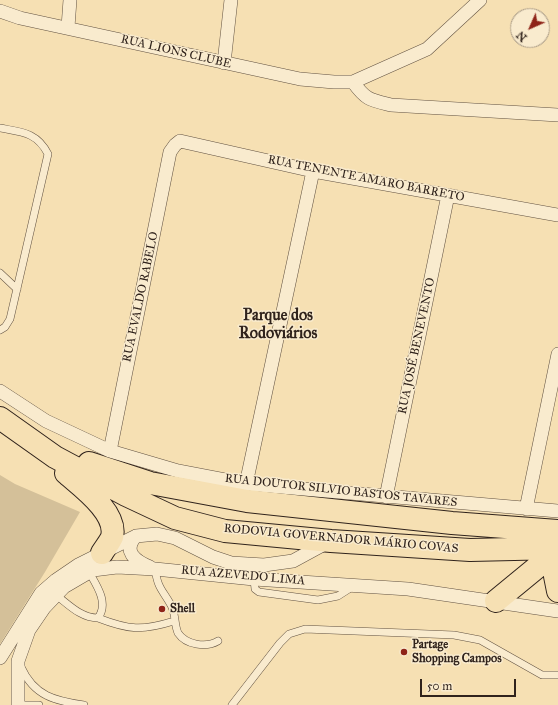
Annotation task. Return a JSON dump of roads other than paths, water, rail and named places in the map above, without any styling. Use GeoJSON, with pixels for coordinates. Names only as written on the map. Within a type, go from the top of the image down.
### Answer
{"type":"FeatureCollection","features":[{"type":"Feature","properties":{"kind":"highway","name":"RODOVIA GOVERNADOR MÁRIO COVAS"},"geometry":{"type":"LineString","coordinates":[[0,418],[55,457],[175,518],[226,531],[331,541],[470,550],[558,548]]}},
{"type":"Feature","properties":{"kind":"highway","name":"RODOVIA GOVERNADOR MÁRIO COVAS"},"geometry":{"type":"LineString","coordinates":[[27,437],[100,468],[150,483],[247,501],[452,523],[558,531]]}},
{"type":"Feature","properties":{"kind":"highway"},"geometry":{"type":"LineString","coordinates":[[27,437],[95,499],[113,523],[112,538],[102,553]]}},
{"type":"Feature","properties":{"kind":"highway"},"geometry":{"type":"LineString","coordinates":[[331,541],[351,528],[367,522],[382,521],[430,525],[452,523]]}},
{"type":"Feature","properties":{"kind":"highway"},"geometry":{"type":"LineString","coordinates":[[496,601],[541,564],[558,557]]}},
{"type":"Feature","properties":{"kind":"highway"},"geometry":{"type":"LineString","coordinates":[[558,563],[555,576],[558,591]]}},
{"type":"Feature","properties":{"kind":"street"},"geometry":{"type":"LineString","coordinates":[[68,27],[70,0]]}},
{"type":"Feature","properties":{"kind":"street"},"geometry":{"type":"LineString","coordinates":[[224,63],[230,5],[242,0]]}},
{"type":"Feature","properties":{"kind":"street"},"geometry":{"type":"LineString","coordinates":[[480,0],[427,49],[353,82],[363,96],[374,101],[391,105],[558,116]]}},
{"type":"Feature","properties":{"kind":"street","name":"RUA LIONS CLUBE"},"geometry":{"type":"LineString","coordinates":[[0,11],[20,18],[68,27],[300,79],[353,82]]}},
{"type":"Feature","properties":{"kind":"street","name":"RUA TENENTE AMARO BARRETO"},"geometry":{"type":"LineString","coordinates":[[175,145],[184,141],[313,171],[558,215]]}},
{"type":"Feature","properties":{"kind":"street","name":"RUA EVALDO RABELO"},"geometry":{"type":"LineString","coordinates":[[110,450],[170,152],[175,145]]}},
{"type":"Feature","properties":{"kind":"street"},"geometry":{"type":"LineString","coordinates":[[246,484],[313,171]]}},
{"type":"Feature","properties":{"kind":"street","name":"RUA JOSÉ BENEVENTO"},"geometry":{"type":"LineString","coordinates":[[386,497],[448,195]]}},
{"type":"Feature","properties":{"kind":"street"},"geometry":{"type":"LineString","coordinates":[[526,509],[558,354]]}},
{"type":"Feature","properties":{"kind":"street","name":"RUA DOUTOR SILVIO BASTOS TAVARES"},"geometry":{"type":"LineString","coordinates":[[0,391],[46,421],[110,450],[178,472],[246,484],[558,511]]}},
{"type":"Feature","properties":{"kind":"street","name":"RUA AZEVEDO LIMA"},"geometry":{"type":"LineString","coordinates":[[0,658],[41,593],[56,580],[78,565],[136,536],[157,534],[175,538],[213,557],[231,563],[264,565],[293,561],[331,541]]}},
{"type":"Feature","properties":{"kind":"street"},"geometry":{"type":"LineString","coordinates":[[136,536],[130,542],[129,550],[134,558],[155,569]]}},
{"type":"Feature","properties":{"kind":"street","name":"RUA AZEVEDO LIMA"},"geometry":{"type":"LineString","coordinates":[[17,705],[18,661],[29,630],[44,608],[64,587],[89,572],[117,567],[155,569],[254,579],[408,589],[558,611]]}},
{"type":"Feature","properties":{"kind":"lane"},"geometry":{"type":"LineString","coordinates":[[0,128],[34,136],[44,145],[48,154],[10,319],[5,327],[0,330]]}},
{"type":"Feature","properties":{"kind":"lane"},"geometry":{"type":"LineString","coordinates":[[0,273],[17,289]]}},
{"type":"Feature","properties":{"kind":"lane"},"geometry":{"type":"LineString","coordinates":[[155,569],[157,585],[171,606],[174,621],[179,634],[194,644],[211,645],[218,642]]}},
{"type":"Feature","properties":{"kind":"lane"},"geometry":{"type":"LineString","coordinates":[[89,572],[102,595],[101,613],[98,618]]}},
{"type":"Feature","properties":{"kind":"lane"},"geometry":{"type":"LineString","coordinates":[[56,595],[78,612],[90,618],[98,618],[121,627],[142,629],[174,621]]}},
{"type":"Feature","properties":{"kind":"lane"},"geometry":{"type":"LineString","coordinates":[[232,705],[280,643],[289,634],[306,629],[454,635],[480,640],[542,675],[558,675]]}},
{"type":"Feature","properties":{"kind":"lane"},"geometry":{"type":"LineString","coordinates":[[18,661],[25,676],[32,685],[42,693],[60,702],[84,705]]}},
{"type":"Feature","properties":{"kind":"lane"},"geometry":{"type":"LineString","coordinates":[[17,705],[39,705]]}},
{"type":"Feature","properties":{"kind":"place","name":"Shell"},"geometry":{"type":"Point","coordinates":[162,609]}},
{"type":"Feature","properties":{"kind":"place","name":"Partage Shopping Campos"},"geometry":{"type":"Point","coordinates":[404,652]}},
{"type":"Feature","properties":{"kind":"district","name":"Parque dos Rodoviários"},"geometry":{"type":"Point","coordinates":[278,325]}}]}
